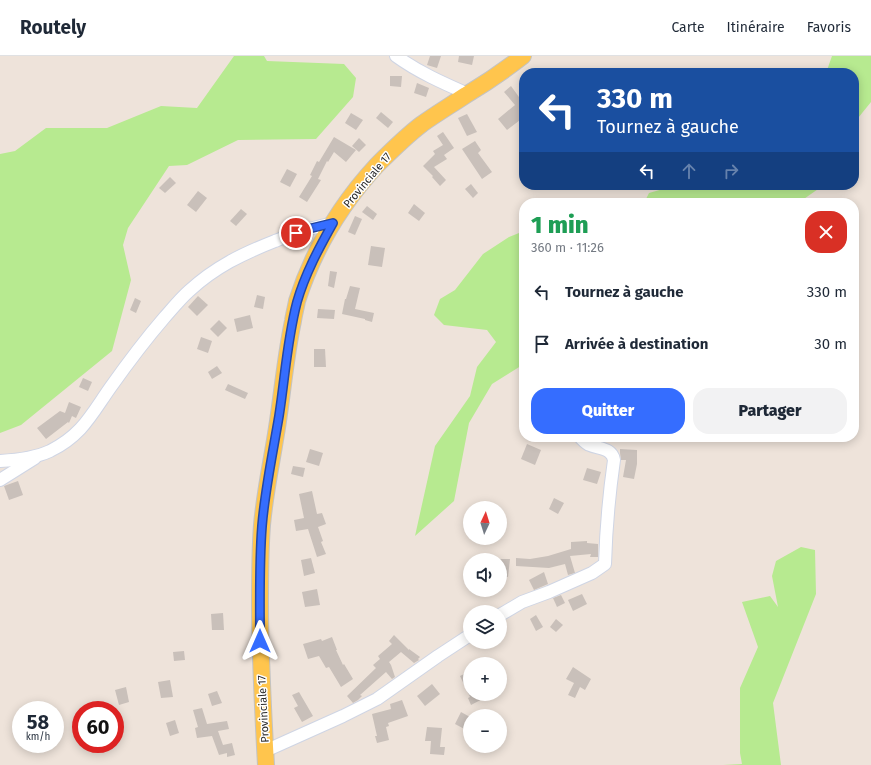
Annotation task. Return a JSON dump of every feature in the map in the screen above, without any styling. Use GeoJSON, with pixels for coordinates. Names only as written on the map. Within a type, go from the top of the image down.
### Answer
{"type":"FeatureCollection","features":[{"type":"Feature","properties":{"kind":"main road","name":"Provinciale 17"},"geometry":{"type":"LineString","coordinates":[[265,758],[260,641],[260,563],[262,526],[280,410],[286,360],[297,302],[310,267],[333,223],[352,195],[377,165],[421,125],[523,56]]}},
{"type":"Feature","properties":{"kind":"street"},"geometry":{"type":"LineString","coordinates":[[396,56],[435,80],[468,94]]}},
{"type":"Feature","properties":{"kind":"street"},"geometry":{"type":"LineString","coordinates":[[0,480],[58,447],[78,432],[141,345],[172,309],[200,282],[236,257],[308,229],[333,223]]}},
{"type":"Feature","properties":{"kind":"street"},"geometry":{"type":"LineString","coordinates":[[507,611],[522,602],[592,573],[605,564],[606,529],[614,460],[613,455],[608,451],[589,445],[586,442]]}},
{"type":"Feature","properties":{"kind":"street"},"geometry":{"type":"LineString","coordinates":[[0,461],[40,456]]}},
{"type":"Feature","properties":{"kind":"street"},"geometry":{"type":"LineString","coordinates":[[265,758],[336,719],[378,699],[463,640]]}},
{"type":"Feature","properties":{"kind":"green space"},"geometry":{"type":"Polygon","coordinates":[[[234,56],[264,56],[267,61],[344,64],[356,78],[353,97],[316,139],[238,140],[187,165],[169,166],[128,228],[123,245],[131,280],[112,351],[21,425],[0,433],[0,154],[15,151],[46,128],[107,128],[161,106],[197,108],[234,56]]]}},
{"type":"Feature","properties":{"kind":"green space"},"geometry":{"type":"Polygon","coordinates":[[[832,56],[871,56],[871,102],[859,117],[859,68],[828,68],[832,56]]]}},
{"type":"Feature","properties":{"kind":"green space"},"geometry":{"type":"Polygon","coordinates":[[[660,190],[817,190],[805,198],[646,198],[649,193],[660,190]]]}},
{"type":"Feature","properties":{"kind":"green space"},"geometry":{"type":"Polygon","coordinates":[[[519,233],[519,367],[492,384],[469,423],[454,501],[415,536],[435,446],[470,396],[477,367],[496,342],[487,330],[444,325],[434,315],[440,299],[455,290],[483,254],[509,237],[519,233]]]}},
{"type":"Feature","properties":{"kind":"green space"},"geometry":{"type":"Polygon","coordinates":[[[801,547],[815,550],[816,594],[773,703],[781,765],[723,765],[742,764],[740,753],[740,688],[758,647],[742,602],[770,596],[778,607],[772,576],[776,561],[801,547]]]}},
{"type":"Feature","properties":{"kind":"building"},"geometry":{"type":"Polygon","coordinates":[[[430,56],[441,56],[437,68],[427,65],[430,56]]]}},
{"type":"Feature","properties":{"kind":"building"},"geometry":{"type":"Polygon","coordinates":[[[459,56],[474,56],[472,65],[458,62],[459,56]]]}},
{"type":"Feature","properties":{"kind":"building"},"geometry":{"type":"Polygon","coordinates":[[[390,76],[402,76],[401,87],[390,86],[390,76]]]}},
{"type":"Feature","properties":{"kind":"building"},"geometry":{"type":"Polygon","coordinates":[[[417,83],[429,88],[426,97],[414,93],[417,83]]]}},
{"type":"Feature","properties":{"kind":"building"},"geometry":{"type":"Polygon","coordinates":[[[511,86],[519,97],[519,121],[507,130],[498,119],[515,105],[504,92],[511,86]]]}},
{"type":"Feature","properties":{"kind":"building"},"geometry":{"type":"Polygon","coordinates":[[[381,112],[393,122],[388,128],[376,118],[381,112]]]}},
{"type":"Feature","properties":{"kind":"building"},"geometry":{"type":"Polygon","coordinates":[[[351,113],[363,120],[356,130],[345,123],[351,113]]]}},
{"type":"Feature","properties":{"kind":"building"},"geometry":{"type":"Polygon","coordinates":[[[467,114],[477,132],[467,136],[458,118],[467,114]]]}},
{"type":"Feature","properties":{"kind":"building"},"geometry":{"type":"Polygon","coordinates":[[[443,132],[454,148],[444,155],[447,159],[434,167],[446,180],[440,186],[423,166],[435,154],[433,151],[443,145],[437,136],[443,132]]]}},
{"type":"Feature","properties":{"kind":"building"},"geometry":{"type":"Polygon","coordinates":[[[334,137],[356,150],[346,162],[334,152],[328,162],[327,161],[318,179],[321,180],[307,202],[299,197],[312,176],[310,175],[317,161],[319,162],[334,137]]]}},
{"type":"Feature","properties":{"kind":"building"},"geometry":{"type":"Polygon","coordinates":[[[359,138],[366,145],[359,152],[352,146],[359,138]]]}},
{"type":"Feature","properties":{"kind":"building"},"geometry":{"type":"Polygon","coordinates":[[[475,141],[481,150],[478,153],[492,172],[482,179],[462,149],[475,141]]]}},
{"type":"Feature","properties":{"kind":"building"},"geometry":{"type":"Polygon","coordinates":[[[287,169],[297,174],[290,187],[280,182],[287,169]]]}},
{"type":"Feature","properties":{"kind":"building"},"geometry":{"type":"Polygon","coordinates":[[[170,177],[176,183],[165,193],[159,188],[170,177]]]}},
{"type":"Feature","properties":{"kind":"building"},"geometry":{"type":"Polygon","coordinates":[[[471,184],[478,193],[473,198],[465,189],[471,184]]]}},
{"type":"Feature","properties":{"kind":"building"},"geometry":{"type":"Polygon","coordinates":[[[198,191],[207,198],[196,212],[187,205],[198,191]]]}},
{"type":"Feature","properties":{"kind":"building"},"geometry":{"type":"Polygon","coordinates":[[[414,204],[425,213],[419,221],[408,213],[414,204]]]}},
{"type":"Feature","properties":{"kind":"building"},"geometry":{"type":"Polygon","coordinates":[[[367,206],[377,214],[373,220],[362,212],[367,206]]]}},
{"type":"Feature","properties":{"kind":"building"},"geometry":{"type":"Polygon","coordinates":[[[241,209],[247,214],[236,226],[230,221],[241,209]]]}},
{"type":"Feature","properties":{"kind":"building"},"geometry":{"type":"Polygon","coordinates":[[[355,216],[362,219],[355,235],[348,232],[355,216]]]}},
{"type":"Feature","properties":{"kind":"building"},"geometry":{"type":"Polygon","coordinates":[[[371,246],[385,248],[382,267],[368,265],[371,246]]]}},
{"type":"Feature","properties":{"kind":"building"},"geometry":{"type":"Polygon","coordinates":[[[330,271],[337,272],[334,288],[328,286],[330,271]]]}},
{"type":"Feature","properties":{"kind":"building"},"geometry":{"type":"Polygon","coordinates":[[[350,286],[360,288],[355,309],[374,313],[372,322],[342,314],[345,299],[350,286]]]}},
{"type":"Feature","properties":{"kind":"building"},"geometry":{"type":"Polygon","coordinates":[[[257,295],[265,297],[263,309],[254,307],[257,295]]]}},
{"type":"Feature","properties":{"kind":"building"},"geometry":{"type":"Polygon","coordinates":[[[198,296],[208,305],[197,316],[188,307],[198,296]]]}},
{"type":"Feature","properties":{"kind":"building"},"geometry":{"type":"Polygon","coordinates":[[[135,298],[141,301],[136,313],[130,310],[135,298]]]}},
{"type":"Feature","properties":{"kind":"building"},"geometry":{"type":"Polygon","coordinates":[[[318,309],[335,310],[334,319],[317,318],[318,309]]]}},
{"type":"Feature","properties":{"kind":"building"},"geometry":{"type":"Polygon","coordinates":[[[250,315],[253,328],[237,332],[234,319],[250,315]]]}},
{"type":"Feature","properties":{"kind":"building"},"geometry":{"type":"Polygon","coordinates":[[[219,320],[227,328],[218,337],[210,329],[219,320]]]}},
{"type":"Feature","properties":{"kind":"building"},"geometry":{"type":"Polygon","coordinates":[[[201,337],[212,341],[208,353],[197,349],[201,337]]]}},
{"type":"Feature","properties":{"kind":"building"},"geometry":{"type":"Polygon","coordinates":[[[314,349],[325,349],[326,367],[314,367],[314,349]]]}},
{"type":"Feature","properties":{"kind":"building"},"geometry":{"type":"Polygon","coordinates":[[[217,366],[222,373],[212,379],[208,372],[217,366]]]}},
{"type":"Feature","properties":{"kind":"building"},"geometry":{"type":"Polygon","coordinates":[[[83,378],[92,382],[88,391],[79,387],[83,378]]]}},
{"type":"Feature","properties":{"kind":"building"},"geometry":{"type":"Polygon","coordinates":[[[228,384],[248,393],[245,399],[225,390],[228,384]]]}},
{"type":"Feature","properties":{"kind":"building"},"geometry":{"type":"Polygon","coordinates":[[[69,402],[81,407],[76,418],[72,416],[69,423],[68,422],[46,439],[37,428],[60,411],[65,413],[69,402]]]}},
{"type":"Feature","properties":{"kind":"building"},"geometry":{"type":"Polygon","coordinates":[[[527,444],[541,450],[535,465],[521,459],[527,444]]]}},
{"type":"Feature","properties":{"kind":"building"},"geometry":{"type":"Polygon","coordinates":[[[310,449],[323,453],[319,466],[306,462],[310,449]]]}},
{"type":"Feature","properties":{"kind":"building"},"geometry":{"type":"Polygon","coordinates":[[[620,449],[637,450],[637,464],[634,479],[623,477],[626,460],[621,460],[620,449]]]}},
{"type":"Feature","properties":{"kind":"building"},"geometry":{"type":"Polygon","coordinates":[[[293,466],[305,468],[303,477],[291,474],[293,466]]]}},
{"type":"Feature","properties":{"kind":"building"},"geometry":{"type":"Polygon","coordinates":[[[587,468],[601,472],[597,484],[583,480],[587,468]]]}},
{"type":"Feature","properties":{"kind":"building"},"geometry":{"type":"Polygon","coordinates":[[[18,481],[23,495],[9,500],[4,486],[18,481]]]}},
{"type":"Feature","properties":{"kind":"building"},"geometry":{"type":"Polygon","coordinates":[[[312,491],[317,514],[322,513],[326,524],[318,527],[323,541],[321,542],[326,554],[317,557],[308,529],[296,531],[294,520],[304,518],[299,494],[312,491]]]}},
{"type":"Feature","properties":{"kind":"building"},"geometry":{"type":"Polygon","coordinates":[[[554,498],[564,503],[558,514],[549,509],[554,498]]]}},
{"type":"Feature","properties":{"kind":"building"},"geometry":{"type":"Polygon","coordinates":[[[587,541],[587,543],[598,544],[598,557],[590,557],[591,554],[570,556],[575,573],[568,575],[565,564],[549,568],[516,566],[516,558],[530,559],[548,556],[571,549],[571,542],[587,541]]]}},
{"type":"Feature","properties":{"kind":"building"},"geometry":{"type":"Polygon","coordinates":[[[311,558],[315,573],[304,576],[301,560],[311,558]]]}},
{"type":"Feature","properties":{"kind":"building"},"geometry":{"type":"Polygon","coordinates":[[[507,559],[510,559],[508,577],[507,559]]]}},
{"type":"Feature","properties":{"kind":"building"},"geometry":{"type":"Polygon","coordinates":[[[544,572],[548,584],[534,590],[529,580],[544,572]]]}},
{"type":"Feature","properties":{"kind":"building"},"geometry":{"type":"Polygon","coordinates":[[[317,589],[320,605],[305,607],[302,592],[317,589]]]}},
{"type":"Feature","properties":{"kind":"building"},"geometry":{"type":"Polygon","coordinates":[[[582,594],[587,604],[573,611],[568,600],[582,594]]]}},
{"type":"Feature","properties":{"kind":"building"},"geometry":{"type":"Polygon","coordinates":[[[561,595],[565,603],[557,607],[553,598],[561,595]]]}},
{"type":"Feature","properties":{"kind":"building"},"geometry":{"type":"Polygon","coordinates":[[[223,613],[224,630],[212,630],[211,614],[223,613]]]}},
{"type":"Feature","properties":{"kind":"building"},"geometry":{"type":"Polygon","coordinates":[[[536,615],[543,627],[536,631],[530,619],[536,615]]]}},
{"type":"Feature","properties":{"kind":"building"},"geometry":{"type":"Polygon","coordinates":[[[556,619],[563,625],[556,632],[550,627],[556,619]]]}},
{"type":"Feature","properties":{"kind":"building"},"geometry":{"type":"Polygon","coordinates":[[[394,635],[409,650],[420,657],[418,659],[419,660],[414,663],[401,652],[389,662],[395,677],[392,679],[386,672],[360,695],[362,696],[358,700],[353,703],[347,696],[376,668],[373,665],[380,659],[378,656],[392,644],[389,641],[394,635]]]}},
{"type":"Feature","properties":{"kind":"building"},"geometry":{"type":"Polygon","coordinates":[[[332,637],[343,665],[344,664],[353,679],[341,687],[329,667],[326,668],[319,656],[308,659],[303,644],[321,639],[322,641],[332,637]]]}},
{"type":"Feature","properties":{"kind":"building"},"geometry":{"type":"Polygon","coordinates":[[[184,651],[185,660],[174,661],[173,652],[184,651]]]}},
{"type":"Feature","properties":{"kind":"building"},"geometry":{"type":"Polygon","coordinates":[[[573,667],[591,679],[585,690],[580,687],[575,698],[568,695],[574,683],[566,679],[573,667]]]}},
{"type":"Feature","properties":{"kind":"building"},"geometry":{"type":"Polygon","coordinates":[[[463,674],[463,682],[460,676],[463,674]]]}},
{"type":"Feature","properties":{"kind":"building"},"geometry":{"type":"Polygon","coordinates":[[[170,680],[173,697],[161,698],[158,682],[170,680]]]}},
{"type":"Feature","properties":{"kind":"building"},"geometry":{"type":"Polygon","coordinates":[[[432,684],[440,694],[425,706],[417,696],[432,684]]]}},
{"type":"Feature","properties":{"kind":"building"},"geometry":{"type":"Polygon","coordinates":[[[126,687],[129,702],[124,704],[124,701],[118,701],[115,690],[126,687]]]}},
{"type":"Feature","properties":{"kind":"building"},"geometry":{"type":"Polygon","coordinates":[[[217,691],[222,703],[212,706],[208,694],[217,691]]]}},
{"type":"Feature","properties":{"kind":"building"},"geometry":{"type":"Polygon","coordinates":[[[299,692],[313,716],[302,722],[294,708],[298,706],[292,695],[299,692]]]}},
{"type":"Feature","properties":{"kind":"building"},"geometry":{"type":"Polygon","coordinates":[[[402,700],[408,716],[388,723],[389,726],[386,727],[389,740],[377,743],[372,714],[391,709],[390,704],[402,700]]]}},
{"type":"Feature","properties":{"kind":"building"},"geometry":{"type":"Polygon","coordinates":[[[469,701],[479,701],[471,705],[469,701]]]}},
{"type":"Feature","properties":{"kind":"building"},"geometry":{"type":"Polygon","coordinates":[[[202,708],[207,724],[227,721],[229,729],[218,731],[223,745],[232,743],[235,755],[227,757],[227,753],[219,755],[212,736],[197,738],[195,728],[198,727],[193,710],[202,708]]]}},
{"type":"Feature","properties":{"kind":"building"},"geometry":{"type":"Polygon","coordinates":[[[461,712],[463,713],[463,728],[455,724],[461,712]]]}},
{"type":"Feature","properties":{"kind":"building"},"geometry":{"type":"Polygon","coordinates":[[[175,720],[179,733],[170,736],[166,723],[175,720]]]}},
{"type":"Feature","properties":{"kind":"building"},"geometry":{"type":"Polygon","coordinates":[[[427,727],[442,728],[440,747],[445,747],[444,755],[430,754],[431,741],[425,741],[427,727]]]}},
{"type":"Feature","properties":{"kind":"route"},"geometry":{"type":"LineString","coordinates":[[260,641],[260,563],[262,526],[290,333],[297,302],[310,267],[333,223],[296,233]]}}]}
